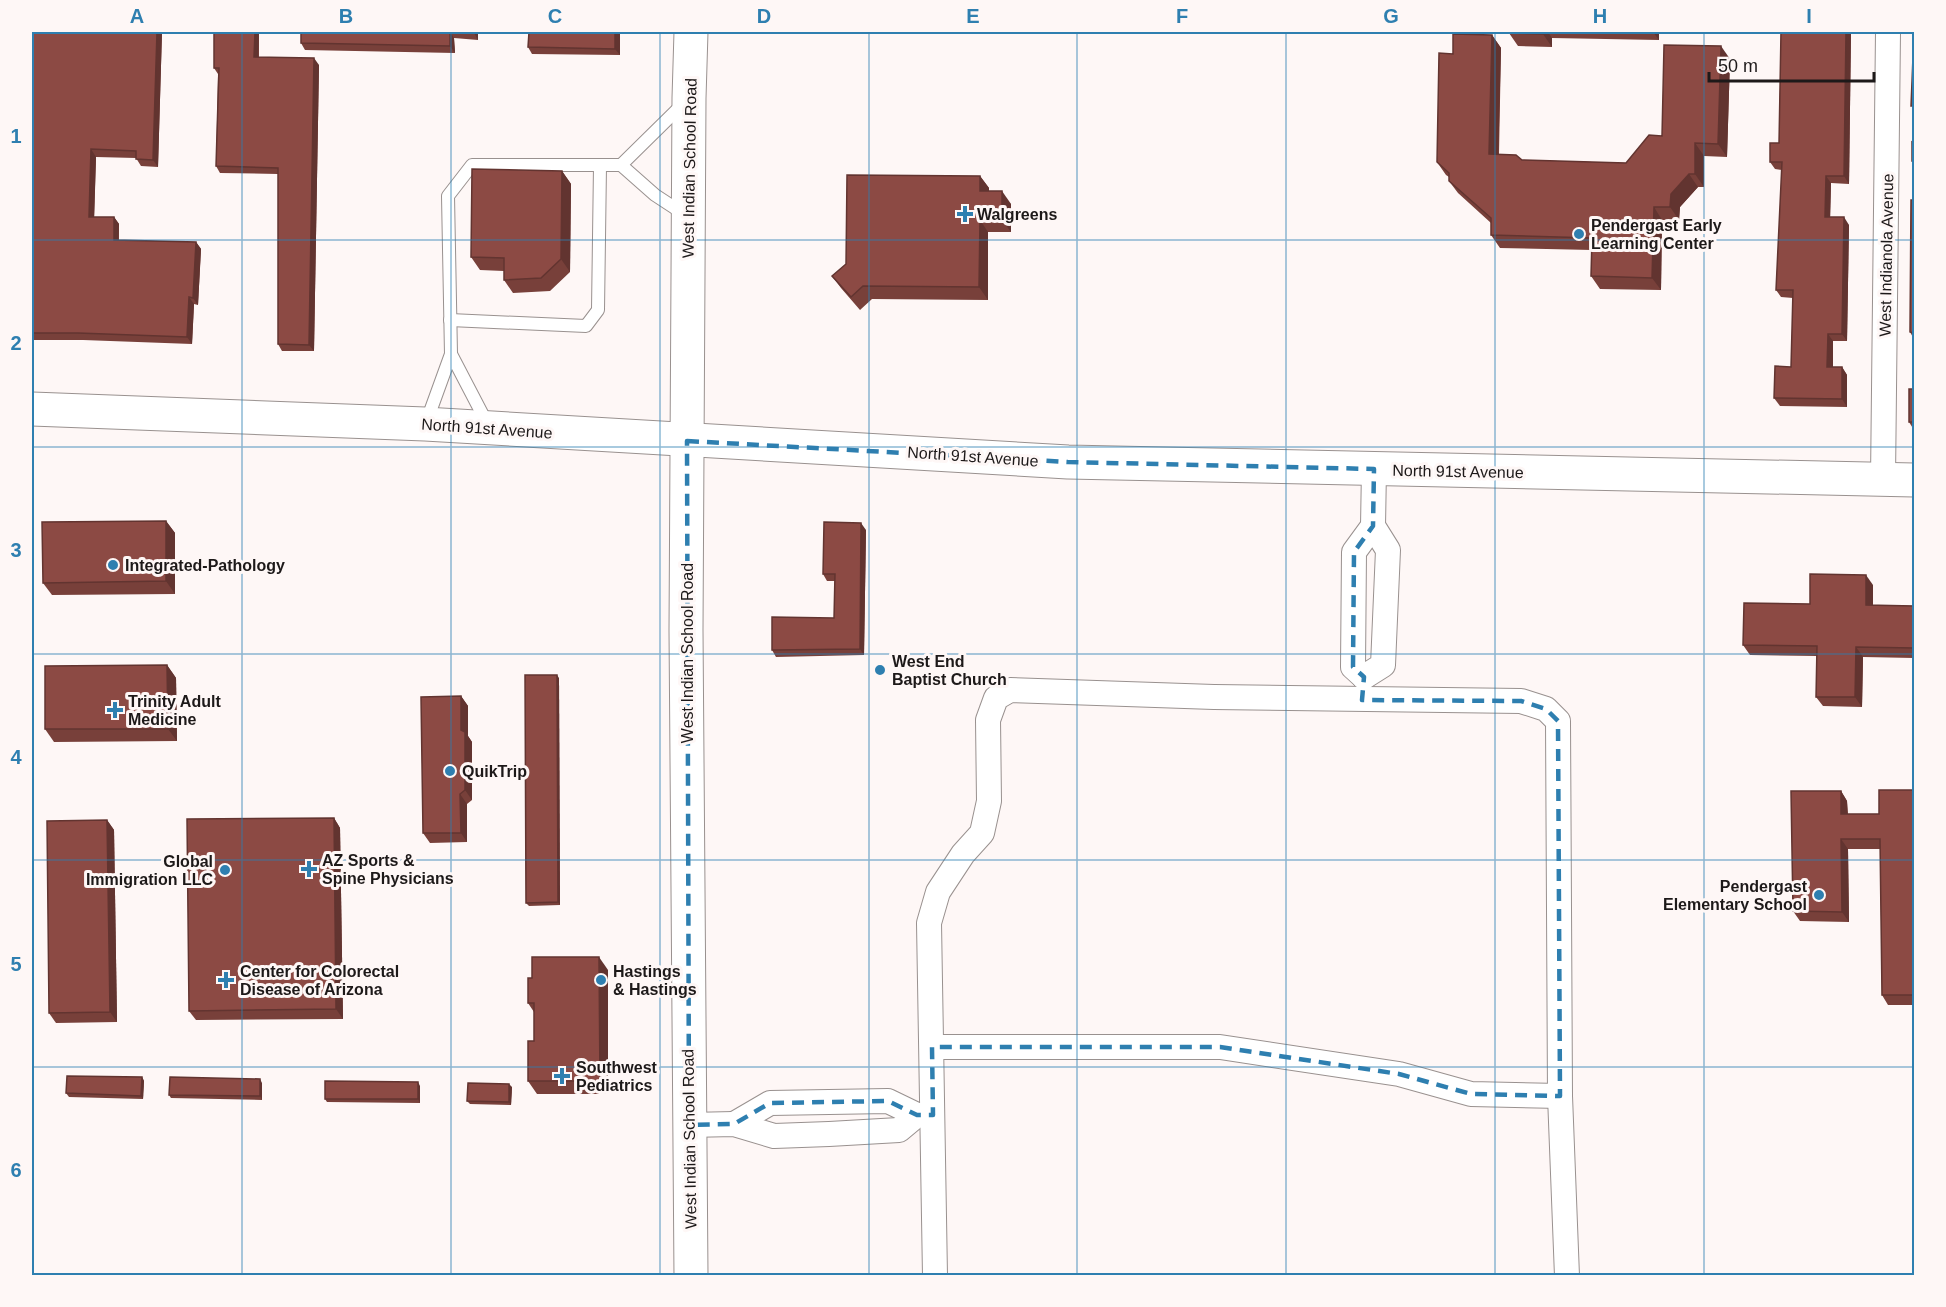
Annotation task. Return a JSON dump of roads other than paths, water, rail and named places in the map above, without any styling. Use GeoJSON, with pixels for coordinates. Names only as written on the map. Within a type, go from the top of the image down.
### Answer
{"type":"FeatureCollection","features":[{"type":"Feature","properties":{"kind":"main road","name":"West Indian School Road"},"geometry":{"type":"LineString","coordinates":[[691,1275],[687,441],[688,98],[692,32]]}},
{"type":"Feature","properties":{"kind":"main road","name":"North 91st Avenue"},"geometry":{"type":"LineString","coordinates":[[32,409],[425,424],[1068,462],[1914,480]]}},
{"type":"Feature","properties":{"kind":"street","name":"West Indianola Avenue"},"geometry":{"type":"LineString","coordinates":[[1882,479],[1888,32]]}},
{"type":"Feature","properties":{"kind":"street"},"geometry":{"type":"LineString","coordinates":[[1363,689],[1383,665],[1388,550],[1373,526],[1374,469]]}},
{"type":"Feature","properties":{"kind":"street"},"geometry":{"type":"LineString","coordinates":[[1363,689],[1353,667],[1354,552],[1373,526]]}},
{"type":"Feature","properties":{"kind":"street"},"geometry":{"type":"LineString","coordinates":[[935,1275],[925,1115],[932,1047],[929,923],[938,892],[963,854],[982,833],[989,801],[988,720],[996,698],[1010,690],[1363,689],[1521,701],[1546,710],[1558,721],[1560,1096],[1567,1275]]}},
{"type":"Feature","properties":{"kind":"street"},"geometry":{"type":"LineString","coordinates":[[932,1047],[1220,1047],[1399,1074],[1472,1094],[1560,1096]]}},
{"type":"Feature","properties":{"kind":"street"},"geometry":{"type":"LineString","coordinates":[[734,1124],[770,1103],[888,1101],[925,1115]]}},
{"type":"Feature","properties":{"kind":"street"},"geometry":{"type":"LineString","coordinates":[[827,1102],[830,1134]]}},
{"type":"Feature","properties":{"kind":"street"},"geometry":{"type":"LineString","coordinates":[[689,1125],[734,1124],[774,1136],[830,1134],[899,1130],[925,1115]]}},
{"type":"Feature","properties":{"kind":"lane"},"geometry":{"type":"LineString","coordinates":[[425,424],[451,354],[448,196],[472,165],[621,165],[688,98]]}},
{"type":"Feature","properties":{"kind":"lane"},"geometry":{"type":"LineString","coordinates":[[621,165],[655,195],[689,217]]}},
{"type":"Feature","properties":{"kind":"lane"},"geometry":{"type":"LineString","coordinates":[[450,320],[586,326],[598,310],[600,166]]}},
{"type":"Feature","properties":{"kind":"lane"},"geometry":{"type":"LineString","coordinates":[[451,354],[490,429]]}},
{"type":"Feature","properties":{"kind":"place","name":"Walgreens"},"geometry":{"type":"Point","coordinates":[965,214]}},
{"type":"Feature","properties":{"kind":"place","name":"Pendergast Early Learning Center"},"geometry":{"type":"Point","coordinates":[1579,234]}},
{"type":"Feature","properties":{"kind":"place","name":"Integrated-Pathology"},"geometry":{"type":"Point","coordinates":[113,565]}},
{"type":"Feature","properties":{"kind":"place","name":"West End Baptist Church"},"geometry":{"type":"Point","coordinates":[880,670]}},
{"type":"Feature","properties":{"kind":"place","name":"Trinity Adult Medicine"},"geometry":{"type":"Point","coordinates":[115,710]}},
{"type":"Feature","properties":{"kind":"place","name":"QuikTrip"},"geometry":{"type":"Point","coordinates":[450,771]}},
{"type":"Feature","properties":{"kind":"place","name":"AZ Sports & Spine Physicians"},"geometry":{"type":"Point","coordinates":[309,869]}},
{"type":"Feature","properties":{"kind":"place","name":"Global Immigration LLC"},"geometry":{"type":"Point","coordinates":[225,870]}},
{"type":"Feature","properties":{"kind":"place","name":"Pendergast Elementary School"},"geometry":{"type":"Point","coordinates":[1819,895]}},
{"type":"Feature","properties":{"kind":"place","name":"Center for Colorectal Disease of Arizona"},"geometry":{"type":"Point","coordinates":[226,980]}},
{"type":"Feature","properties":{"kind":"place","name":"Hastings & Hastings"},"geometry":{"type":"Point","coordinates":[601,980]}},
{"type":"Feature","properties":{"kind":"place","name":"Southwest Pediatrics"},"geometry":{"type":"Point","coordinates":[562,1076]}}]}
